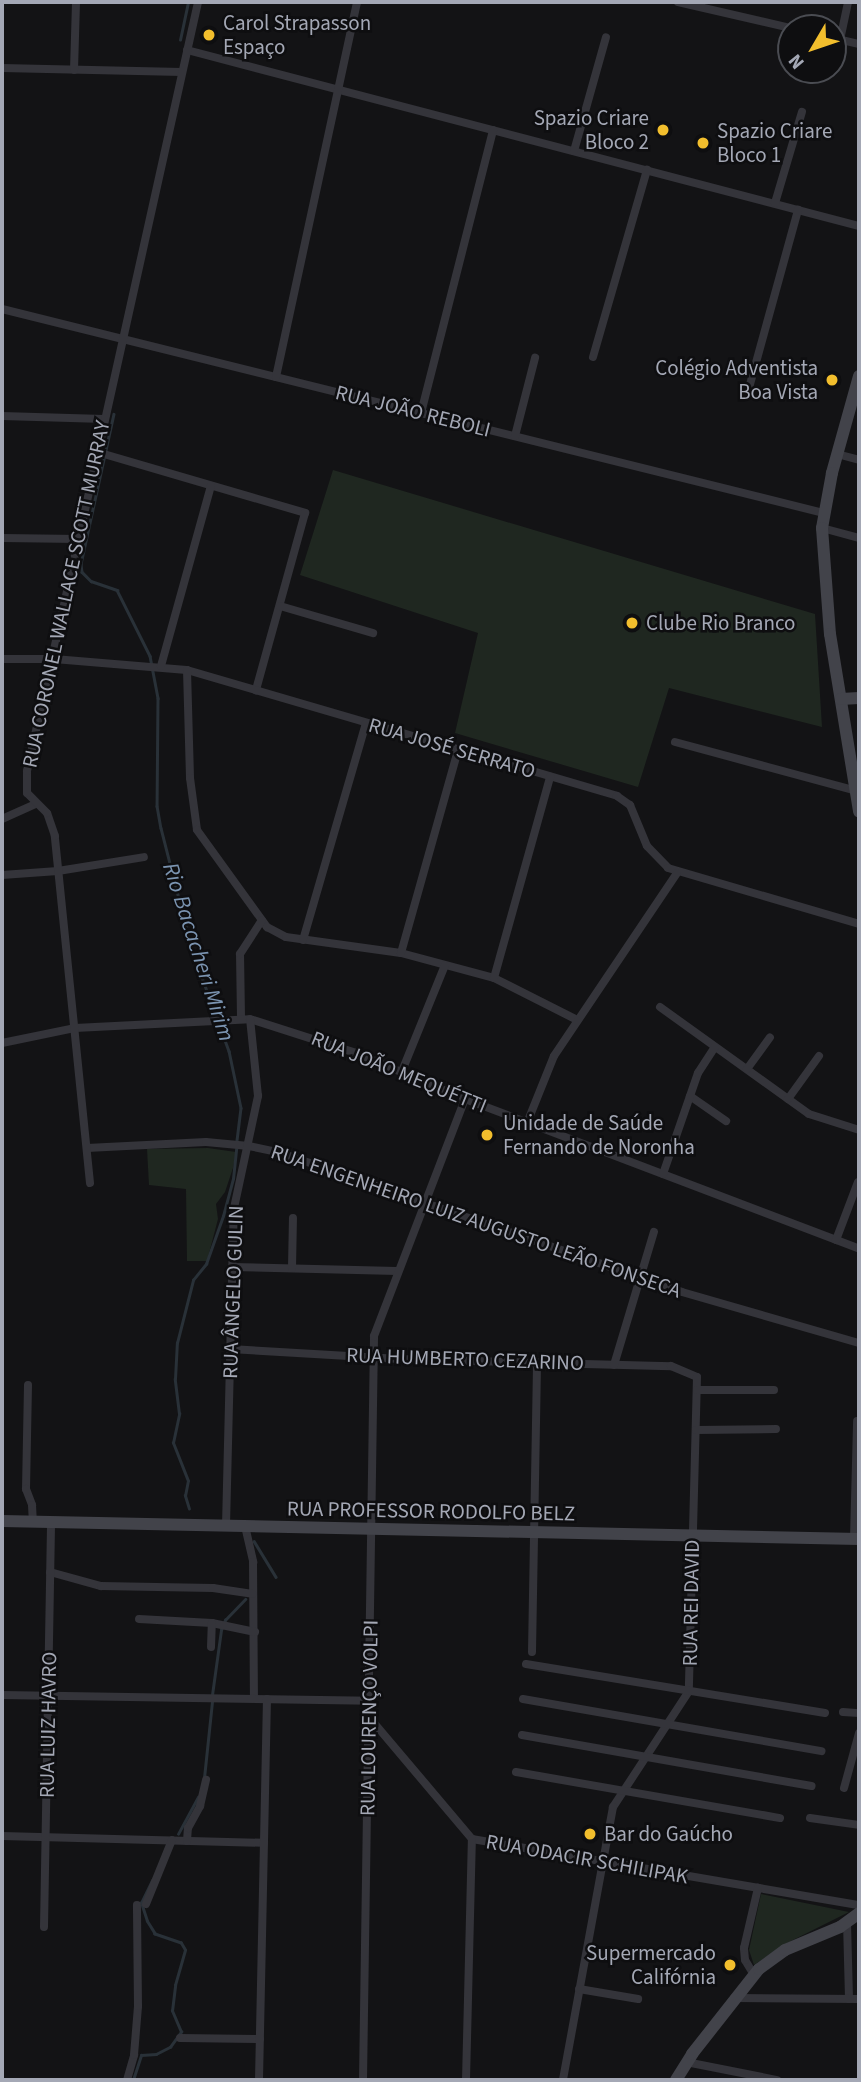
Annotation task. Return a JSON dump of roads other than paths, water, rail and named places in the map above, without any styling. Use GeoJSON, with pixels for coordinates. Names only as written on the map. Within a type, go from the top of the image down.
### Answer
{"type":"FeatureCollection","features":[{"type":"Feature","properties":{"kind":"street"},"geometry":{"type":"LineString","coordinates":[[74,70],[76,2]]}},
{"type":"Feature","properties":{"kind":"street","name":"RUA CORONEL WALLACE SCOTT MURRAY"},"geometry":{"type":"LineString","coordinates":[[90,1184],[51,820],[27,793],[27,771],[198,2]]}},
{"type":"Feature","properties":{"kind":"street"},"geometry":{"type":"LineString","coordinates":[[276,377],[357,2]]}},
{"type":"Feature","properties":{"kind":"street"},"geometry":{"type":"LineString","coordinates":[[678,2],[777,25]]}},
{"type":"Feature","properties":{"kind":"street"},"geometry":{"type":"LineString","coordinates":[[574,151],[606,37]]}},
{"type":"Feature","properties":{"kind":"street"},"geometry":{"type":"LineString","coordinates":[[187,50],[859,226]]}},
{"type":"Feature","properties":{"kind":"street"},"geometry":{"type":"LineString","coordinates":[[2,68],[183,72]]}},
{"type":"Feature","properties":{"kind":"street"},"geometry":{"type":"LineString","coordinates":[[775,204],[802,112]]}},
{"type":"Feature","properties":{"kind":"street"},"geometry":{"type":"LineString","coordinates":[[421,413],[493,130]]}},
{"type":"Feature","properties":{"kind":"street"},"geometry":{"type":"LineString","coordinates":[[593,357],[647,170]]}},
{"type":"Feature","properties":{"kind":"street"},"geometry":{"type":"LineString","coordinates":[[749,388],[798,209]]}},
{"type":"Feature","properties":{"kind":"street","name":"RUA JOÃO REBOLI"},"geometry":{"type":"LineString","coordinates":[[2,309],[824,513]]}},
{"type":"Feature","properties":{"kind":"street"},"geometry":{"type":"LineString","coordinates":[[515,436],[535,358]]}},
{"type":"Feature","properties":{"kind":"street"},"geometry":{"type":"LineString","coordinates":[[859,376],[837,454],[822,528],[828,616],[859,812]]}},
{"type":"Feature","properties":{"kind":"street"},"geometry":{"type":"LineString","coordinates":[[2,415],[104,419]]}},
{"type":"Feature","properties":{"kind":"street"},"geometry":{"type":"LineString","coordinates":[[97,452],[305,513],[256,691]]}},
{"type":"Feature","properties":{"kind":"street"},"geometry":{"type":"LineString","coordinates":[[837,454],[859,460]]}},
{"type":"Feature","properties":{"kind":"street"},"geometry":{"type":"LineString","coordinates":[[155,666],[211,486]]}},
{"type":"Feature","properties":{"kind":"street"},"geometry":{"type":"LineString","coordinates":[[822,528],[859,538]]}},
{"type":"Feature","properties":{"kind":"street"},"geometry":{"type":"LineString","coordinates":[[2,538],[79,539]]}},
{"type":"Feature","properties":{"kind":"street"},"geometry":{"type":"LineString","coordinates":[[280,606],[373,633]]}},
{"type":"Feature","properties":{"kind":"street","name":"RUA JOSÉ SERRATO"},"geometry":{"type":"LineString","coordinates":[[2,659],[54,659],[187,670],[624,799],[630,805],[647,846],[661,862],[677,873],[859,924]]}},
{"type":"Feature","properties":{"kind":"street"},"geometry":{"type":"LineString","coordinates":[[187,670],[190,778],[197,830],[262,920],[279,936],[401,953],[494,978],[577,1020]]}},
{"type":"Feature","properties":{"kind":"street"},"geometry":{"type":"LineString","coordinates":[[841,699],[859,698]]}},
{"type":"Feature","properties":{"kind":"street"},"geometry":{"type":"LineString","coordinates":[[303,940],[366,723]]}},
{"type":"Feature","properties":{"kind":"street"},"geometry":{"type":"LineString","coordinates":[[675,742],[856,791]]}},
{"type":"Feature","properties":{"kind":"street"},"geometry":{"type":"LineString","coordinates":[[401,953],[458,750]]}},
{"type":"Feature","properties":{"kind":"street"},"geometry":{"type":"LineString","coordinates":[[494,978],[550,777]]}},
{"type":"Feature","properties":{"kind":"street"},"geometry":{"type":"LineString","coordinates":[[16,813],[27,793]]}},
{"type":"Feature","properties":{"kind":"street"},"geometry":{"type":"LineString","coordinates":[[2,820],[36,804]]}},
{"type":"Feature","properties":{"kind":"street"},"geometry":{"type":"LineString","coordinates":[[2,875],[58,871],[145,857]]}},
{"type":"Feature","properties":{"kind":"street"},"geometry":{"type":"LineString","coordinates":[[527,1123],[550,1065],[577,1020],[677,873]]}},
{"type":"Feature","properties":{"kind":"street","name":"RUA ÂNGELO GULIN"},"geometry":{"type":"LineString","coordinates":[[226,1526],[234,1208],[258,1096],[240,954],[262,920]]}},
{"type":"Feature","properties":{"kind":"street"},"geometry":{"type":"LineString","coordinates":[[402,1071],[445,965]]}},
{"type":"Feature","properties":{"kind":"street"},"geometry":{"type":"LineString","coordinates":[[660,1007],[810,1114],[859,1130]]}},
{"type":"Feature","properties":{"kind":"street","name":"RUA JOÃO MEQUÉTTI"},"geometry":{"type":"LineString","coordinates":[[2,1043],[75,1028],[246,1018],[335,1045],[465,1099],[859,1249]]}},
{"type":"Feature","properties":{"kind":"street"},"geometry":{"type":"LineString","coordinates":[[747,1069],[770,1037]]}},
{"type":"Feature","properties":{"kind":"street"},"geometry":{"type":"LineString","coordinates":[[663,1174],[698,1073],[715,1047]]}},
{"type":"Feature","properties":{"kind":"street"},"geometry":{"type":"LineString","coordinates":[[788,1099],[819,1056]]}},
{"type":"Feature","properties":{"kind":"street"},"geometry":{"type":"LineString","coordinates":[[690,1096],[726,1121]]}},
{"type":"Feature","properties":{"kind":"street","name":"RUA LOURENÇO VOLPI"},"geometry":{"type":"LineString","coordinates":[[363,2080],[376,1327],[465,1099]]}},
{"type":"Feature","properties":{"kind":"street","name":"RUA ENGENHEIRO LUIZ AUGUSTO LEÃO FONSECA"},"geometry":{"type":"LineString","coordinates":[[87,1148],[206,1142],[281,1153],[699,1297],[859,1343]]}},
{"type":"Feature","properties":{"kind":"street"},"geometry":{"type":"LineString","coordinates":[[836,1240],[858,1182]]}},
{"type":"Feature","properties":{"kind":"street"},"geometry":{"type":"LineString","coordinates":[[292,1268],[293,1218]]}},
{"type":"Feature","properties":{"kind":"street"},"geometry":{"type":"LineString","coordinates":[[614,1365],[654,1232]]}},
{"type":"Feature","properties":{"kind":"street"},"geometry":{"type":"LineString","coordinates":[[232,1267],[397,1271]]}},
{"type":"Feature","properties":{"kind":"street","name":"RUA HUMBERTO CEZARINO"},"geometry":{"type":"LineString","coordinates":[[230,1349],[376,1355],[396,1359],[671,1366],[697,1377]]}},
{"type":"Feature","properties":{"kind":"street"},"geometry":{"type":"LineString","coordinates":[[532,1653],[537,1362]]}},
{"type":"Feature","properties":{"kind":"street","name":"RUA REI DAVID"},"geometry":{"type":"LineString","coordinates":[[601,1861],[613,1807],[689,1690],[697,1377]]}},
{"type":"Feature","properties":{"kind":"street"},"geometry":{"type":"LineString","coordinates":[[28,1385],[26,1489],[33,1522]]}},
{"type":"Feature","properties":{"kind":"street"},"geometry":{"type":"LineString","coordinates":[[697,1390],[774,1390]]}},
{"type":"Feature","properties":{"kind":"street"},"geometry":{"type":"LineString","coordinates":[[857,1421],[857,1539]]}},
{"type":"Feature","properties":{"kind":"street"},"geometry":{"type":"LineString","coordinates":[[696,1430],[776,1429]]}},
{"type":"Feature","properties":{"kind":"street","name":"RUA PROFESSOR RODOLFO BELZ"},"geometry":{"type":"LineString","coordinates":[[2,1521],[857,1539]]}},
{"type":"Feature","properties":{"kind":"street","name":"RUA LUIZ HAVRO"},"geometry":{"type":"LineString","coordinates":[[44,1927],[51,1522]]}},
{"type":"Feature","properties":{"kind":"street"},"geometry":{"type":"LineString","coordinates":[[245,1526],[253,1562],[254,1699]]}},
{"type":"Feature","properties":{"kind":"street"},"geometry":{"type":"LineString","coordinates":[[50,1572],[101,1586],[213,1588],[253,1594]]}},
{"type":"Feature","properties":{"kind":"street"},"geometry":{"type":"LineString","coordinates":[[139,1619],[212,1623],[255,1632]]}},
{"type":"Feature","properties":{"kind":"street"},"geometry":{"type":"LineString","coordinates":[[211,1647],[212,1623]]}},
{"type":"Feature","properties":{"kind":"street"},"geometry":{"type":"LineString","coordinates":[[526,1664],[825,1713]]}},
{"type":"Feature","properties":{"kind":"street"},"geometry":{"type":"LineString","coordinates":[[2,1695],[370,1702]]}},
{"type":"Feature","properties":{"kind":"street"},"geometry":{"type":"LineString","coordinates":[[259,2080],[267,1699]]}},
{"type":"Feature","properties":{"kind":"street"},"geometry":{"type":"LineString","coordinates":[[523,1699],[822,1751]]}},
{"type":"Feature","properties":{"kind":"street"},"geometry":{"type":"LineString","coordinates":[[843,1712],[859,1713]]}},
{"type":"Feature","properties":{"kind":"street","name":"RUA ODACIR SCHILIPAK"},"geometry":{"type":"LineString","coordinates":[[369,1717],[471,1839],[859,1905]]}},
{"type":"Feature","properties":{"kind":"street"},"geometry":{"type":"LineString","coordinates":[[844,1788],[859,1733]]}},
{"type":"Feature","properties":{"kind":"street"},"geometry":{"type":"LineString","coordinates":[[522,1735],[812,1786]]}},
{"type":"Feature","properties":{"kind":"street"},"geometry":{"type":"LineString","coordinates":[[516,1772],[780,1818]]}},
{"type":"Feature","properties":{"kind":"street"},"geometry":{"type":"LineString","coordinates":[[187,1841],[188,1828],[200,1806],[206,1780]]}},
{"type":"Feature","properties":{"kind":"street"},"geometry":{"type":"LineString","coordinates":[[810,1818],[859,1825]]}},
{"type":"Feature","properties":{"kind":"street"},"geometry":{"type":"LineString","coordinates":[[2,1836],[264,1843]]}},
{"type":"Feature","properties":{"kind":"street"},"geometry":{"type":"LineString","coordinates":[[466,2080],[471,1839]]}},
{"type":"Feature","properties":{"kind":"street"},"geometry":{"type":"LineString","coordinates":[[127,2080],[134,2054],[138,2006],[141,1904],[172,1840]]}},
{"type":"Feature","properties":{"kind":"street"},"geometry":{"type":"LineString","coordinates":[[563,2080],[601,1861]]}},
{"type":"Feature","properties":{"kind":"street"},"geometry":{"type":"LineString","coordinates":[[754,1975],[745,1959],[744,1948],[758,1888]]}},
{"type":"Feature","properties":{"kind":"street"},"geometry":{"type":"LineString","coordinates":[[676,2080],[686,2062],[754,1975],[785,1950],[847,1922],[859,1913]]}},
{"type":"Feature","properties":{"kind":"street"},"geometry":{"type":"LineString","coordinates":[[847,1922],[849,1999]]}},
{"type":"Feature","properties":{"kind":"street"},"geometry":{"type":"LineString","coordinates":[[579,1989],[638,1999]]}},
{"type":"Feature","properties":{"kind":"street"},"geometry":{"type":"LineString","coordinates":[[734,1998],[859,1999]]}},
{"type":"Feature","properties":{"kind":"street"},"geometry":{"type":"LineString","coordinates":[[180,2038],[260,2039]]}},
{"type":"Feature","properties":{"kind":"street"},"geometry":{"type":"LineString","coordinates":[[686,2062],[777,2080]]}},
{"type":"Feature","properties":{"kind":"waterway","name":"Rio Bacacheri Mirim"},"geometry":{"type":"LineString","coordinates":[[180,40],[188,2]]}},
{"type":"Feature","properties":{"kind":"waterway","name":"Rio Bacacheri Mirim"},"geometry":{"type":"LineString","coordinates":[[114,414],[81,564],[82,572],[91,581],[117,590],[150,656],[158,698],[157,806],[192,950],[229,1051],[241,1108],[237,1141]]}},
{"type":"Feature","properties":{"kind":"waterway","name":"Rio Bacacheri Mirim"},"geometry":{"type":"LineString","coordinates":[[189,1509],[185,1496],[188,1481],[173,1443],[179,1414],[175,1379],[177,1343],[193,1280],[206,1264],[223,1216],[233,1179],[236,1148]]}},
{"type":"Feature","properties":{"kind":"waterway","name":"Rio Bacacheri Mirim"},"geometry":{"type":"LineString","coordinates":[[254,1541],[276,1577]]}},
{"type":"Feature","properties":{"kind":"waterway","name":"Rio Bacacheri Mirim"},"geometry":{"type":"LineString","coordinates":[[212,1695],[221,1630],[225,1620],[245,1599]]}},
{"type":"Feature","properties":{"kind":"waterway","name":"Rio Bacacheri Mirim"},"geometry":{"type":"LineString","coordinates":[[204,1778],[212,1702]]}},
{"type":"Feature","properties":{"kind":"waterway","name":"Rio Bacacheri Mirim"},"geometry":{"type":"LineString","coordinates":[[178,1834],[198,1797]]}},
{"type":"Feature","properties":{"kind":"waterway","name":"Rio Bacacheri Mirim"},"geometry":{"type":"LineString","coordinates":[[133,2080],[141,2055],[156,2054],[170,2047],[181,2032],[172,2011],[175,1985],[185,1950],[181,1943],[155,1934],[147,1921],[141,1903],[152,1880]]}},
{"type":"Feature","properties":{"kind":"place","name":"Carol Strapasson Espaço"},"geometry":{"type":"Point","coordinates":[209,35]}},
{"type":"Feature","properties":{"kind":"place","name":"Spazio Criare Bloco 2"},"geometry":{"type":"Point","coordinates":[663,130]}},
{"type":"Feature","properties":{"kind":"place","name":"Spazio Criare Bloco 1"},"geometry":{"type":"Point","coordinates":[703,143]}},
{"type":"Feature","properties":{"kind":"place","name":"Colégio Adventista Boa Vista"},"geometry":{"type":"Point","coordinates":[832,380]}},
{"type":"Feature","properties":{"kind":"place","name":"Clube Rio Branco"},"geometry":{"type":"Point","coordinates":[632,623]}},
{"type":"Feature","properties":{"kind":"place","name":"Unidade de Saúde Fernando de Noronha"},"geometry":{"type":"Point","coordinates":[487,1135]}},
{"type":"Feature","properties":{"kind":"place","name":"Bar do Gaúcho"},"geometry":{"type":"Point","coordinates":[590,1834]}},
{"type":"Feature","properties":{"kind":"place","name":"Supermercado Califórnia"},"geometry":{"type":"Point","coordinates":[730,1965]}}]}
